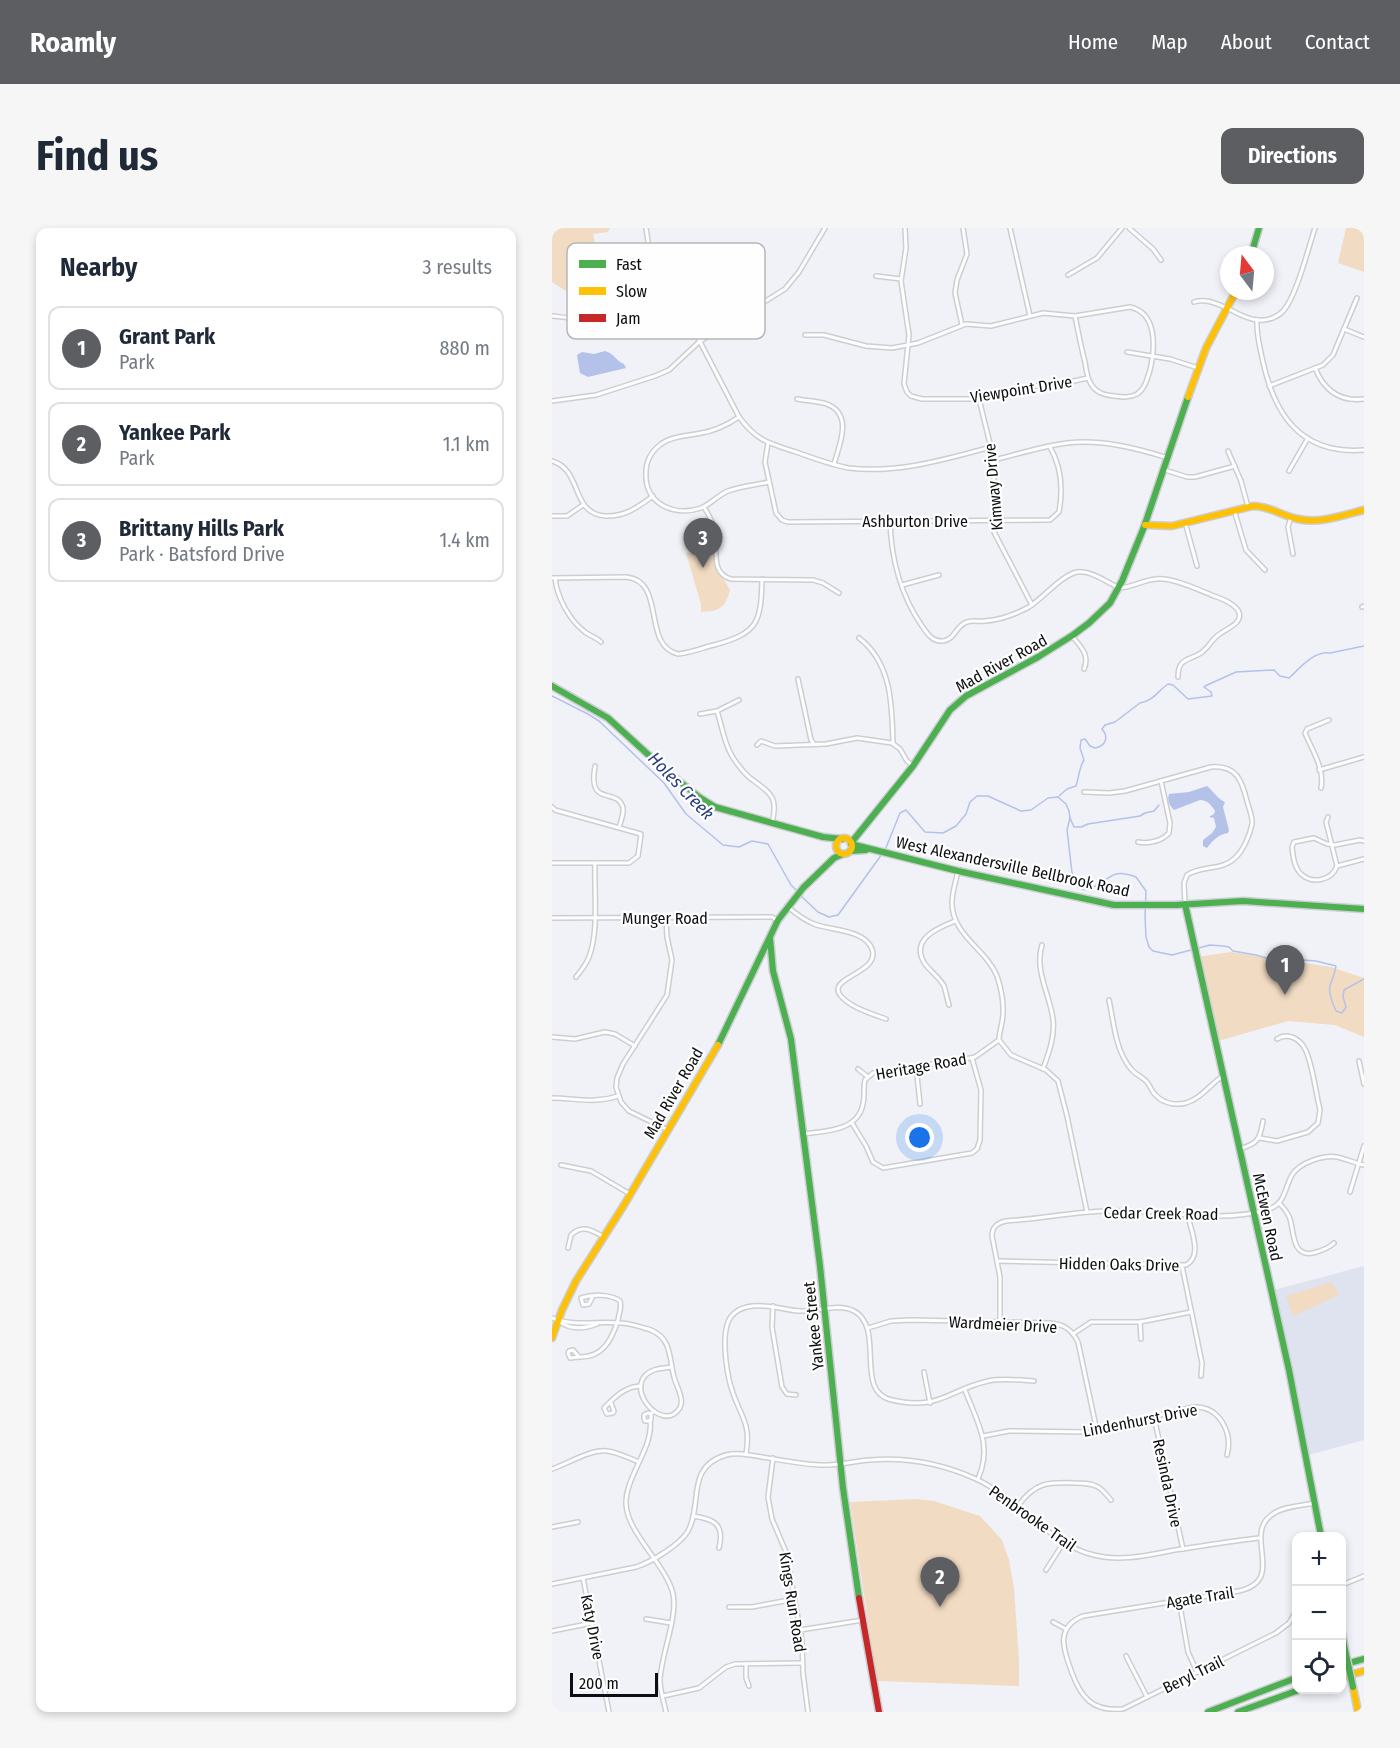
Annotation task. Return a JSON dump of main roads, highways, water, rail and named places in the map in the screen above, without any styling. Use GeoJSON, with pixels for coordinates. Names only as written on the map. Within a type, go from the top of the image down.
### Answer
{"type":"FeatureCollection","features":[{"type":"Feature","properties":{"kind":"main road"},"geometry":{"type":"LineString","coordinates":[[1254,246],[1259,228]]}},
{"type":"Feature","properties":{"kind":"main road","name":"Mad River Road"},"geometry":{"type":"LineString","coordinates":[[552,1338],[555,1319],[714,1050],[787,906],[847,845],[884,802],[913,766],[955,703],[1053,649],[1072,636],[1105,608],[1119,588],[1165,470],[1198,368],[1215,329],[1231,300]]}},
{"type":"Feature","properties":{"kind":"main road"},"geometry":{"type":"LineString","coordinates":[[1145,525],[1165,526],[1248,507],[1265,506],[1302,520],[1315,520],[1364,510]]}},
{"type":"Feature","properties":{"kind":"main road","name":"West Alexandersville Bellbrook Road"},"geometry":{"type":"LineString","coordinates":[[552,686],[608,718],[664,769],[711,805],[730,813],[847,845],[1107,903],[1137,906],[1243,901],[1364,909]]}},
{"type":"Feature","properties":{"kind":"main road","name":"West Alexandersville Bellbrook Road"},"geometry":{"type":"LineString","coordinates":[[823,837],[836,847],[838,852],[847,845]]}},
{"type":"Feature","properties":{"kind":"main road"},"geometry":{"type":"LineString","coordinates":[[836,847],[839,840],[847,845]]}},
{"type":"Feature","properties":{"kind":"main road","name":"Mad River Road"},"geometry":{"type":"LineString","coordinates":[[824,867],[836,847]]}},
{"type":"Feature","properties":{"kind":"main road","name":"McEwen Road"},"geometry":{"type":"LineString","coordinates":[[1185,904],[1288,1370],[1320,1532]]}},
{"type":"Feature","properties":{"kind":"main road","name":"Yankee Street"},"geometry":{"type":"LineString","coordinates":[[770,938],[773,971],[790,1031],[825,1309],[851,1549],[879,1712]]}},
{"type":"Feature","properties":{"kind":"main road"},"geometry":{"type":"LineString","coordinates":[[1343,1640],[1358,1712]]}},
{"type":"Feature","properties":{"kind":"main road"},"geometry":{"type":"LineString","coordinates":[[1346,1664],[1364,1659]]}},
{"type":"Feature","properties":{"kind":"main road"},"geometry":{"type":"LineString","coordinates":[[1346,1676],[1364,1671]]}},
{"type":"Feature","properties":{"kind":"main road"},"geometry":{"type":"LineString","coordinates":[[1208,1712],[1292,1680]]}},
{"type":"Feature","properties":{"kind":"main road"},"geometry":{"type":"LineString","coordinates":[[1238,1712],[1292,1692]]}},
{"type":"Feature","properties":{"kind":"water"},"geometry":{"type":"Polygon","coordinates":[[[605,351],[624,364],[626,368],[588,377],[580,373],[577,355],[582,352],[594,354],[605,351]]]}},
{"type":"Feature","properties":{"kind":"water"},"geometry":{"type":"Polygon","coordinates":[[[1207,786],[1225,802],[1223,807],[1229,830],[1228,833],[1216,838],[1207,848],[1203,846],[1203,840],[1216,827],[1214,818],[1209,817],[1215,811],[1212,807],[1200,800],[1174,810],[1168,798],[1169,794],[1189,792],[1207,786]]]}},
{"type":"Feature","properties":{"kind":"waterway"},"geometry":{"type":"LineString","coordinates":[[1059,796],[1067,789],[1076,786],[1084,760],[1080,748],[1081,740],[1085,739],[1090,746],[1095,748],[1102,745],[1106,738],[1102,729],[1105,725],[1115,722],[1140,703],[1152,698],[1168,684],[1173,685],[1188,699],[1212,696],[1211,692],[1204,687],[1236,672],[1274,670],[1280,676],[1289,678],[1312,657],[1364,646]]}},
{"type":"Feature","properties":{"kind":"waterway","name":"Holes Creek"},"geometry":{"type":"LineString","coordinates":[[552,696],[599,721],[664,783],[686,814],[723,845],[739,847],[752,841],[768,844],[791,885],[797,891]]}},
{"type":"Feature","properties":{"kind":"waterway"},"geometry":{"type":"LineString","coordinates":[[885,850],[900,813],[906,810],[925,832],[943,833],[956,826],[966,814],[970,802],[977,796],[988,796],[1021,811],[1031,810],[1048,798],[1058,797],[1066,804],[1069,811],[1067,830],[1073,881],[1078,887],[1088,889],[1116,874],[1136,877],[1146,891],[1146,937],[1153,951],[1172,955],[1210,945],[1223,946],[1233,951],[1274,960],[1316,961],[1336,966],[1330,992],[1336,1011],[1342,1013],[1346,1007],[1343,997],[1344,990],[1364,979]]}},
{"type":"Feature","properties":{"kind":"waterway"},"geometry":{"type":"LineString","coordinates":[[1070,818],[1074,827],[1081,827],[1140,816],[1154,811],[1159,805]]}},
{"type":"Feature","properties":{"kind":"waterway","name":"Holes Creek"},"geometry":{"type":"LineString","coordinates":[[800,895],[818,912],[829,917],[838,915],[882,854]]}},
{"type":"Feature","properties":{"kind":"place","name":"Brittany Hills Park"},"geometry":{"type":"Point","coordinates":[703,568]}},
{"type":"Feature","properties":{"kind":"place","name":"Grant Park"},"geometry":{"type":"Point","coordinates":[1285,995]}},
{"type":"Feature","properties":{"kind":"place","name":"Yankee Park"},"geometry":{"type":"Point","coordinates":[940,1607]}}]}
